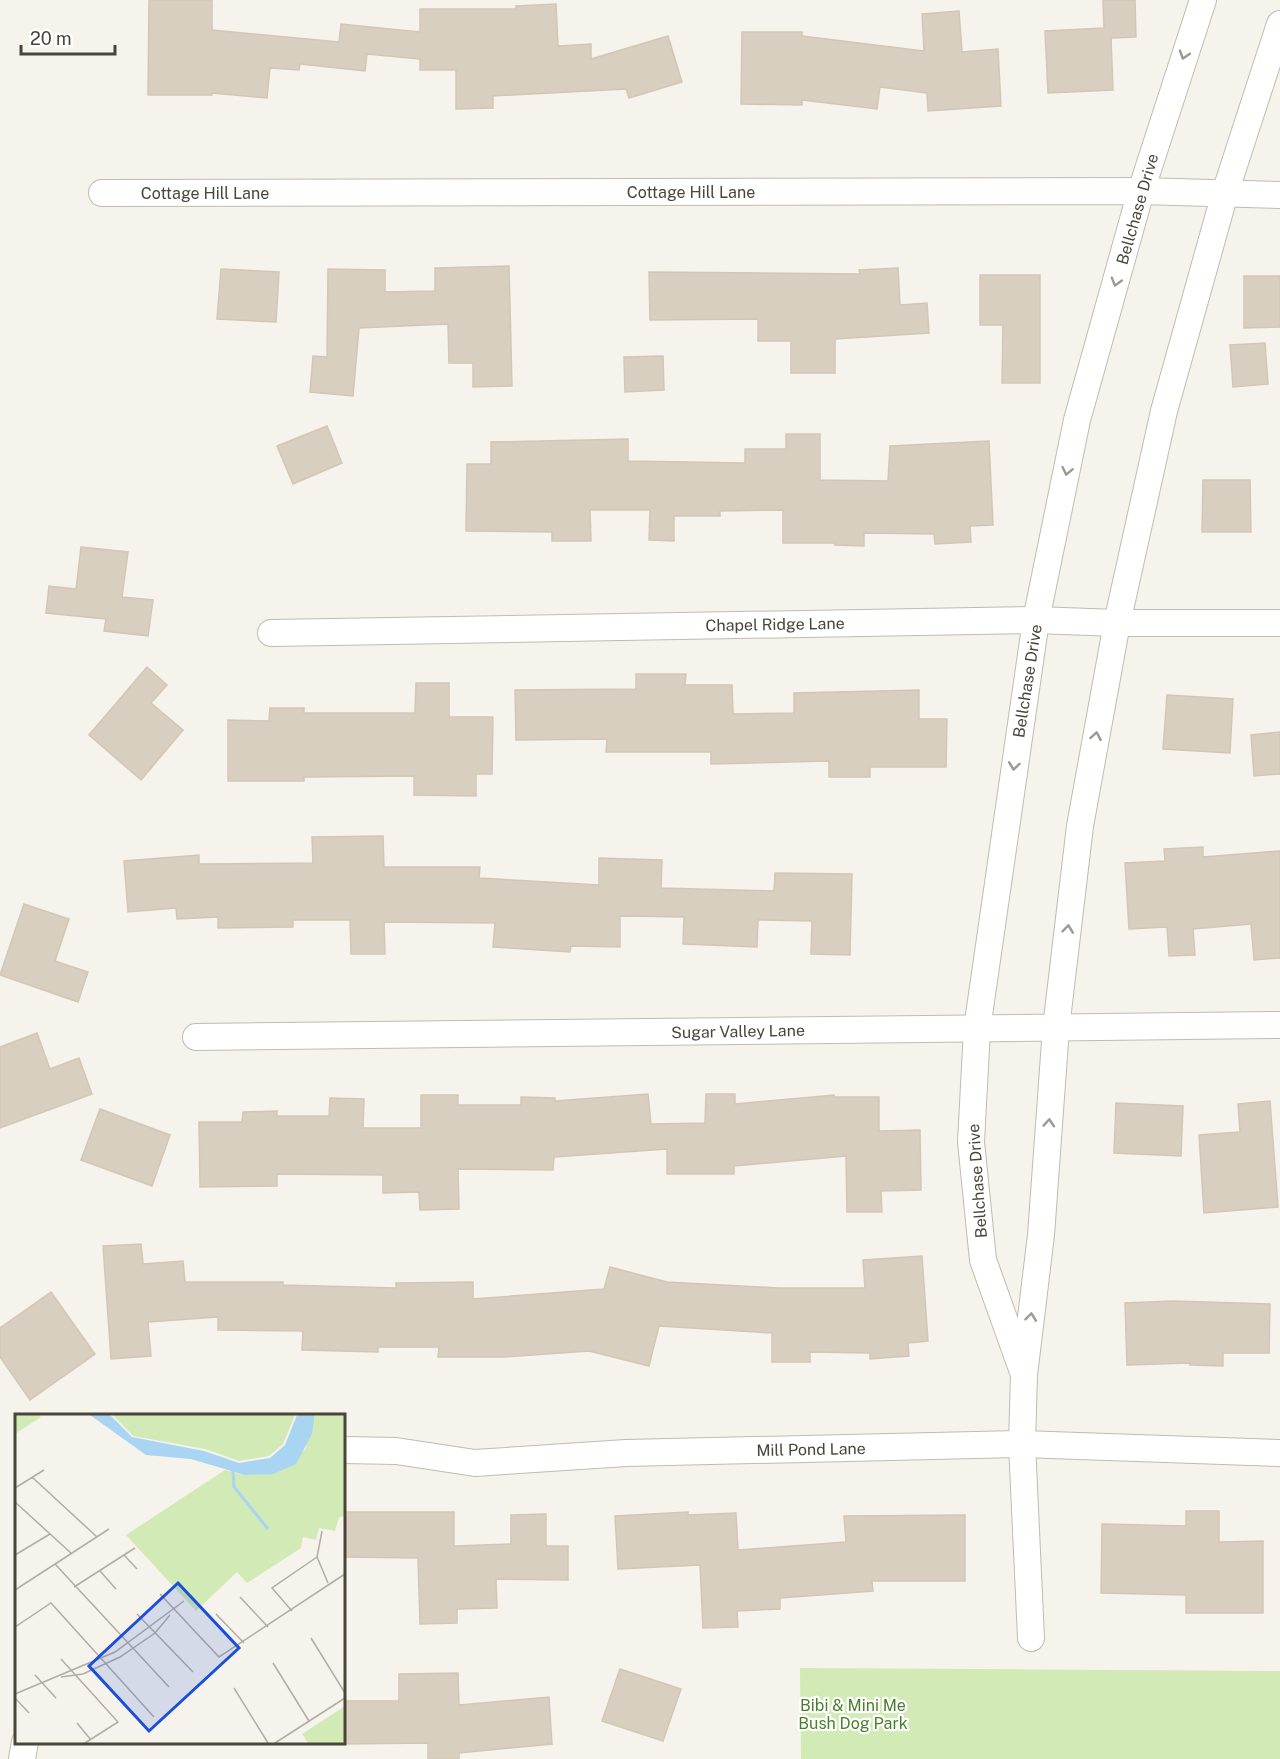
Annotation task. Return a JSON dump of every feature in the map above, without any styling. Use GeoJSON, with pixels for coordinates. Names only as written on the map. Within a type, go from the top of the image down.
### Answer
{"type":"FeatureCollection","features":[{"type":"Feature","properties":{"kind":"street","name":"Bellchase Drive"},"geometry":{"type":"LineString","coordinates":[[1024,1375],[983,1260],[970,1142],[977,1029],[1036,620],[1077,420],[1141,191],[1203,0]]}},
{"type":"Feature","properties":{"kind":"street","name":"Bellchase Drive"},"geometry":{"type":"LineString","coordinates":[[1031,1638],[1022,1444],[1024,1375],[1041,1235],[1056,1028],[1080,826],[1117,623],[1164,411],[1225,194],[1280,24]]}},
{"type":"Feature","properties":{"kind":"street","name":"Cottage Hill Lane"},"geometry":{"type":"LineString","coordinates":[[102,193],[1141,191],[1280,195]]}},
{"type":"Feature","properties":{"kind":"street","name":"Chapel Ridge Lane"},"geometry":{"type":"LineString","coordinates":[[271,633],[1036,620],[1117,623],[1280,623]]}},
{"type":"Feature","properties":{"kind":"street","name":"Sugar Valley Lane"},"geometry":{"type":"LineString","coordinates":[[196,1037],[1280,1026]]}},
{"type":"Feature","properties":{"kind":"street","name":"Mill Pond Lane"},"geometry":{"type":"LineString","coordinates":[[345,1450],[396,1451],[475,1463],[626,1453],[1022,1444],[1280,1453]]}},
{"type":"Feature","properties":{"kind":"street"},"geometry":{"type":"LineString","coordinates":[[22,1759],[25,1744]]}},
{"type":"Feature","properties":{"kind":"green space","name":"Bibi & Mini Me Bush Dog Park"},"geometry":{"type":"Polygon","coordinates":[[[800,1668],[1280,1671],[1280,1759],[801,1759],[800,1668]]]}},
{"type":"Feature","properties":{"kind":"building"},"geometry":{"type":"Polygon","coordinates":[[[149,0],[212,0],[212,30],[339,42],[341,24],[420,32],[420,9],[516,9],[516,6],[556,4],[558,46],[591,44],[591,59],[668,36],[682,82],[629,98],[626,89],[493,96],[493,108],[456,109],[456,70],[420,70],[420,59],[367,54],[365,71],[300,64],[299,70],[270,68],[267,98],[212,93],[212,95],[148,95],[149,0]]]}},
{"type":"Feature","properties":{"kind":"building"},"geometry":{"type":"Polygon","coordinates":[[[1103,0],[1135,0],[1136,37],[1111,38],[1113,90],[1048,93],[1045,31],[1104,28],[1103,0]]]}},
{"type":"Feature","properties":{"kind":"building"},"geometry":{"type":"Polygon","coordinates":[[[959,11],[962,52],[998,49],[1001,106],[928,111],[927,93],[880,87],[877,109],[802,100],[802,105],[741,104],[742,32],[802,32],[802,36],[924,51],[922,14],[959,11]]]}},
{"type":"Feature","properties":{"kind":"building"},"geometry":{"type":"Polygon","coordinates":[[[509,266],[512,386],[473,387],[473,363],[449,363],[448,324],[359,328],[353,396],[310,392],[313,356],[327,357],[328,269],[385,270],[385,292],[435,291],[435,268],[509,266]]]}},
{"type":"Feature","properties":{"kind":"building"},"geometry":{"type":"Polygon","coordinates":[[[898,268],[900,305],[927,303],[929,333],[835,339],[835,373],[791,373],[791,341],[758,341],[758,319],[650,320],[649,272],[860,274],[859,270],[898,268]]]}},
{"type":"Feature","properties":{"kind":"building"},"geometry":{"type":"Polygon","coordinates":[[[221,269],[279,272],[276,322],[217,319],[221,269]]]}},
{"type":"Feature","properties":{"kind":"building"},"geometry":{"type":"Polygon","coordinates":[[[980,275],[1040,275],[1040,383],[1002,383],[1003,325],[980,325],[980,275]]]}},
{"type":"Feature","properties":{"kind":"building"},"geometry":{"type":"Polygon","coordinates":[[[1244,276],[1280,276],[1280,327],[1244,328],[1244,276]]]}},
{"type":"Feature","properties":{"kind":"building"},"geometry":{"type":"Polygon","coordinates":[[[1265,343],[1268,384],[1233,387],[1230,345],[1265,343]]]}},
{"type":"Feature","properties":{"kind":"building"},"geometry":{"type":"Polygon","coordinates":[[[663,356],[664,390],[625,392],[624,357],[663,356]]]}},
{"type":"Feature","properties":{"kind":"building"},"geometry":{"type":"Polygon","coordinates":[[[327,426],[342,463],[293,484],[277,446],[327,426]]]}},
{"type":"Feature","properties":{"kind":"building"},"geometry":{"type":"Polygon","coordinates":[[[786,434],[820,434],[820,480],[888,481],[890,446],[989,441],[993,525],[970,526],[971,542],[935,544],[934,534],[864,533],[864,546],[835,545],[835,543],[783,543],[783,510],[720,511],[720,516],[674,516],[674,541],[649,540],[650,510],[590,510],[591,541],[552,541],[552,532],[466,531],[467,464],[491,464],[491,442],[628,439],[628,461],[745,463],[745,449],[786,449],[786,434]]]}},
{"type":"Feature","properties":{"kind":"building"},"geometry":{"type":"Polygon","coordinates":[[[1203,480],[1250,480],[1251,532],[1202,532],[1203,480]]]}},
{"type":"Feature","properties":{"kind":"building"},"geometry":{"type":"Polygon","coordinates":[[[81,547],[128,552],[122,597],[153,600],[148,636],[104,631],[106,619],[46,613],[49,586],[76,589],[81,547]]]}},
{"type":"Feature","properties":{"kind":"building"},"geometry":{"type":"Polygon","coordinates":[[[147,667],[167,685],[151,703],[183,730],[141,780],[89,735],[147,667]]]}},
{"type":"Feature","properties":{"kind":"building"},"geometry":{"type":"Polygon","coordinates":[[[636,674],[686,674],[685,685],[732,685],[733,714],[794,713],[794,693],[919,690],[919,719],[947,719],[946,767],[870,767],[870,777],[829,777],[829,761],[711,764],[711,752],[606,752],[607,739],[516,740],[515,690],[636,689],[636,674]]]}},
{"type":"Feature","properties":{"kind":"building"},"geometry":{"type":"Polygon","coordinates":[[[416,683],[449,683],[449,717],[493,717],[492,774],[476,774],[476,796],[414,795],[414,776],[304,777],[304,781],[228,781],[228,720],[269,721],[270,708],[304,708],[304,713],[415,713],[416,683]]]}},
{"type":"Feature","properties":{"kind":"building"},"geometry":{"type":"Polygon","coordinates":[[[1167,695],[1233,699],[1230,753],[1163,749],[1167,695]]]}},
{"type":"Feature","properties":{"kind":"building"},"geometry":{"type":"Polygon","coordinates":[[[1280,732],[1280,774],[1254,776],[1251,735],[1280,732]]]}},
{"type":"Feature","properties":{"kind":"building"},"geometry":{"type":"Polygon","coordinates":[[[383,836],[384,867],[480,867],[479,878],[599,885],[599,858],[662,860],[661,888],[774,891],[775,873],[852,874],[850,955],[811,954],[812,921],[758,920],[757,947],[683,944],[684,917],[620,916],[620,947],[571,946],[570,952],[493,947],[495,923],[384,922],[385,954],[351,954],[350,920],[293,920],[293,927],[218,928],[218,917],[177,919],[176,908],[128,912],[124,861],[199,855],[199,864],[313,863],[312,837],[383,836]]]}},
{"type":"Feature","properties":{"kind":"building"},"geometry":{"type":"Polygon","coordinates":[[[1203,847],[1203,857],[1280,851],[1280,958],[1254,960],[1251,924],[1193,929],[1195,955],[1169,956],[1167,927],[1129,929],[1125,863],[1165,861],[1164,849],[1203,847]]]}},
{"type":"Feature","properties":{"kind":"building"},"geometry":{"type":"Polygon","coordinates":[[[24,904],[69,919],[55,961],[88,972],[78,1002],[0,975],[24,904]]]}},
{"type":"Feature","properties":{"kind":"building"},"geometry":{"type":"Polygon","coordinates":[[[37,1033],[50,1069],[79,1058],[92,1094],[0,1128],[0,1047],[37,1033]]]}},
{"type":"Feature","properties":{"kind":"building"},"geometry":{"type":"Polygon","coordinates":[[[648,1094],[651,1124],[705,1123],[706,1094],[735,1094],[735,1104],[834,1095],[834,1097],[879,1097],[879,1131],[920,1130],[921,1190],[881,1191],[882,1212],[847,1212],[846,1156],[734,1166],[734,1174],[667,1174],[667,1149],[554,1157],[553,1170],[458,1169],[459,1209],[420,1210],[419,1192],[383,1193],[383,1175],[277,1174],[277,1186],[200,1187],[199,1122],[242,1122],[243,1112],[277,1111],[277,1116],[329,1116],[330,1098],[364,1099],[363,1128],[421,1128],[421,1095],[458,1095],[458,1105],[521,1105],[521,1097],[555,1098],[555,1101],[648,1094]]]}},
{"type":"Feature","properties":{"kind":"building"},"geometry":{"type":"Polygon","coordinates":[[[1270,1101],[1278,1207],[1204,1213],[1199,1135],[1240,1132],[1238,1104],[1270,1101]]]}},
{"type":"Feature","properties":{"kind":"building"},"geometry":{"type":"Polygon","coordinates":[[[1116,1103],[1183,1106],[1181,1156],[1114,1153],[1116,1103]]]}},
{"type":"Feature","properties":{"kind":"building"},"geometry":{"type":"Polygon","coordinates":[[[100,1109],[170,1135],[152,1186],[81,1160],[100,1109]]]}},
{"type":"Feature","properties":{"kind":"building"},"geometry":{"type":"Polygon","coordinates":[[[141,1244],[143,1264],[183,1261],[185,1282],[283,1282],[283,1285],[396,1288],[396,1283],[473,1282],[473,1299],[604,1289],[610,1267],[667,1282],[779,1288],[865,1288],[863,1260],[922,1256],[928,1341],[908,1343],[909,1356],[870,1359],[870,1353],[810,1352],[810,1362],[772,1362],[772,1333],[659,1326],[649,1366],[589,1351],[503,1357],[438,1357],[439,1347],[378,1347],[378,1352],[302,1350],[303,1331],[218,1330],[218,1317],[148,1322],[151,1356],[111,1359],[103,1246],[141,1244]]]}},
{"type":"Feature","properties":{"kind":"building"},"geometry":{"type":"Polygon","coordinates":[[[51,1292],[95,1354],[30,1400],[0,1357],[0,1328],[51,1292]]]}},
{"type":"Feature","properties":{"kind":"building"},"geometry":{"type":"Polygon","coordinates":[[[1173,1301],[1270,1304],[1269,1353],[1223,1353],[1223,1366],[1190,1365],[1190,1363],[1127,1365],[1125,1303],[1173,1301]]]}},
{"type":"Feature","properties":{"kind":"building"},"geometry":{"type":"Polygon","coordinates":[[[1186,1511],[1219,1511],[1219,1542],[1263,1541],[1263,1613],[1186,1613],[1186,1595],[1101,1593],[1102,1524],[1186,1526],[1186,1511]]]}},
{"type":"Feature","properties":{"kind":"building"},"geometry":{"type":"Polygon","coordinates":[[[345,1512],[454,1512],[454,1546],[511,1544],[511,1515],[546,1514],[546,1546],[568,1546],[568,1580],[496,1579],[497,1608],[457,1609],[457,1623],[420,1624],[418,1558],[345,1557],[345,1512]]]}},
{"type":"Feature","properties":{"kind":"building"},"geometry":{"type":"Polygon","coordinates":[[[688,1512],[688,1515],[736,1513],[738,1550],[846,1542],[844,1516],[965,1515],[965,1581],[872,1581],[873,1591],[780,1598],[780,1609],[737,1611],[738,1627],[703,1628],[700,1565],[618,1569],[615,1516],[688,1512]]]}},
{"type":"Feature","properties":{"kind":"building"},"geometry":{"type":"Polygon","coordinates":[[[620,1669],[681,1689],[663,1741],[602,1721],[620,1669]]]}},
{"type":"Feature","properties":{"kind":"building"},"geometry":{"type":"Polygon","coordinates":[[[458,1673],[459,1705],[549,1697],[552,1744],[459,1753],[459,1759],[428,1759],[428,1743],[345,1744],[345,1701],[399,1701],[399,1674],[458,1673]]]}}]}
